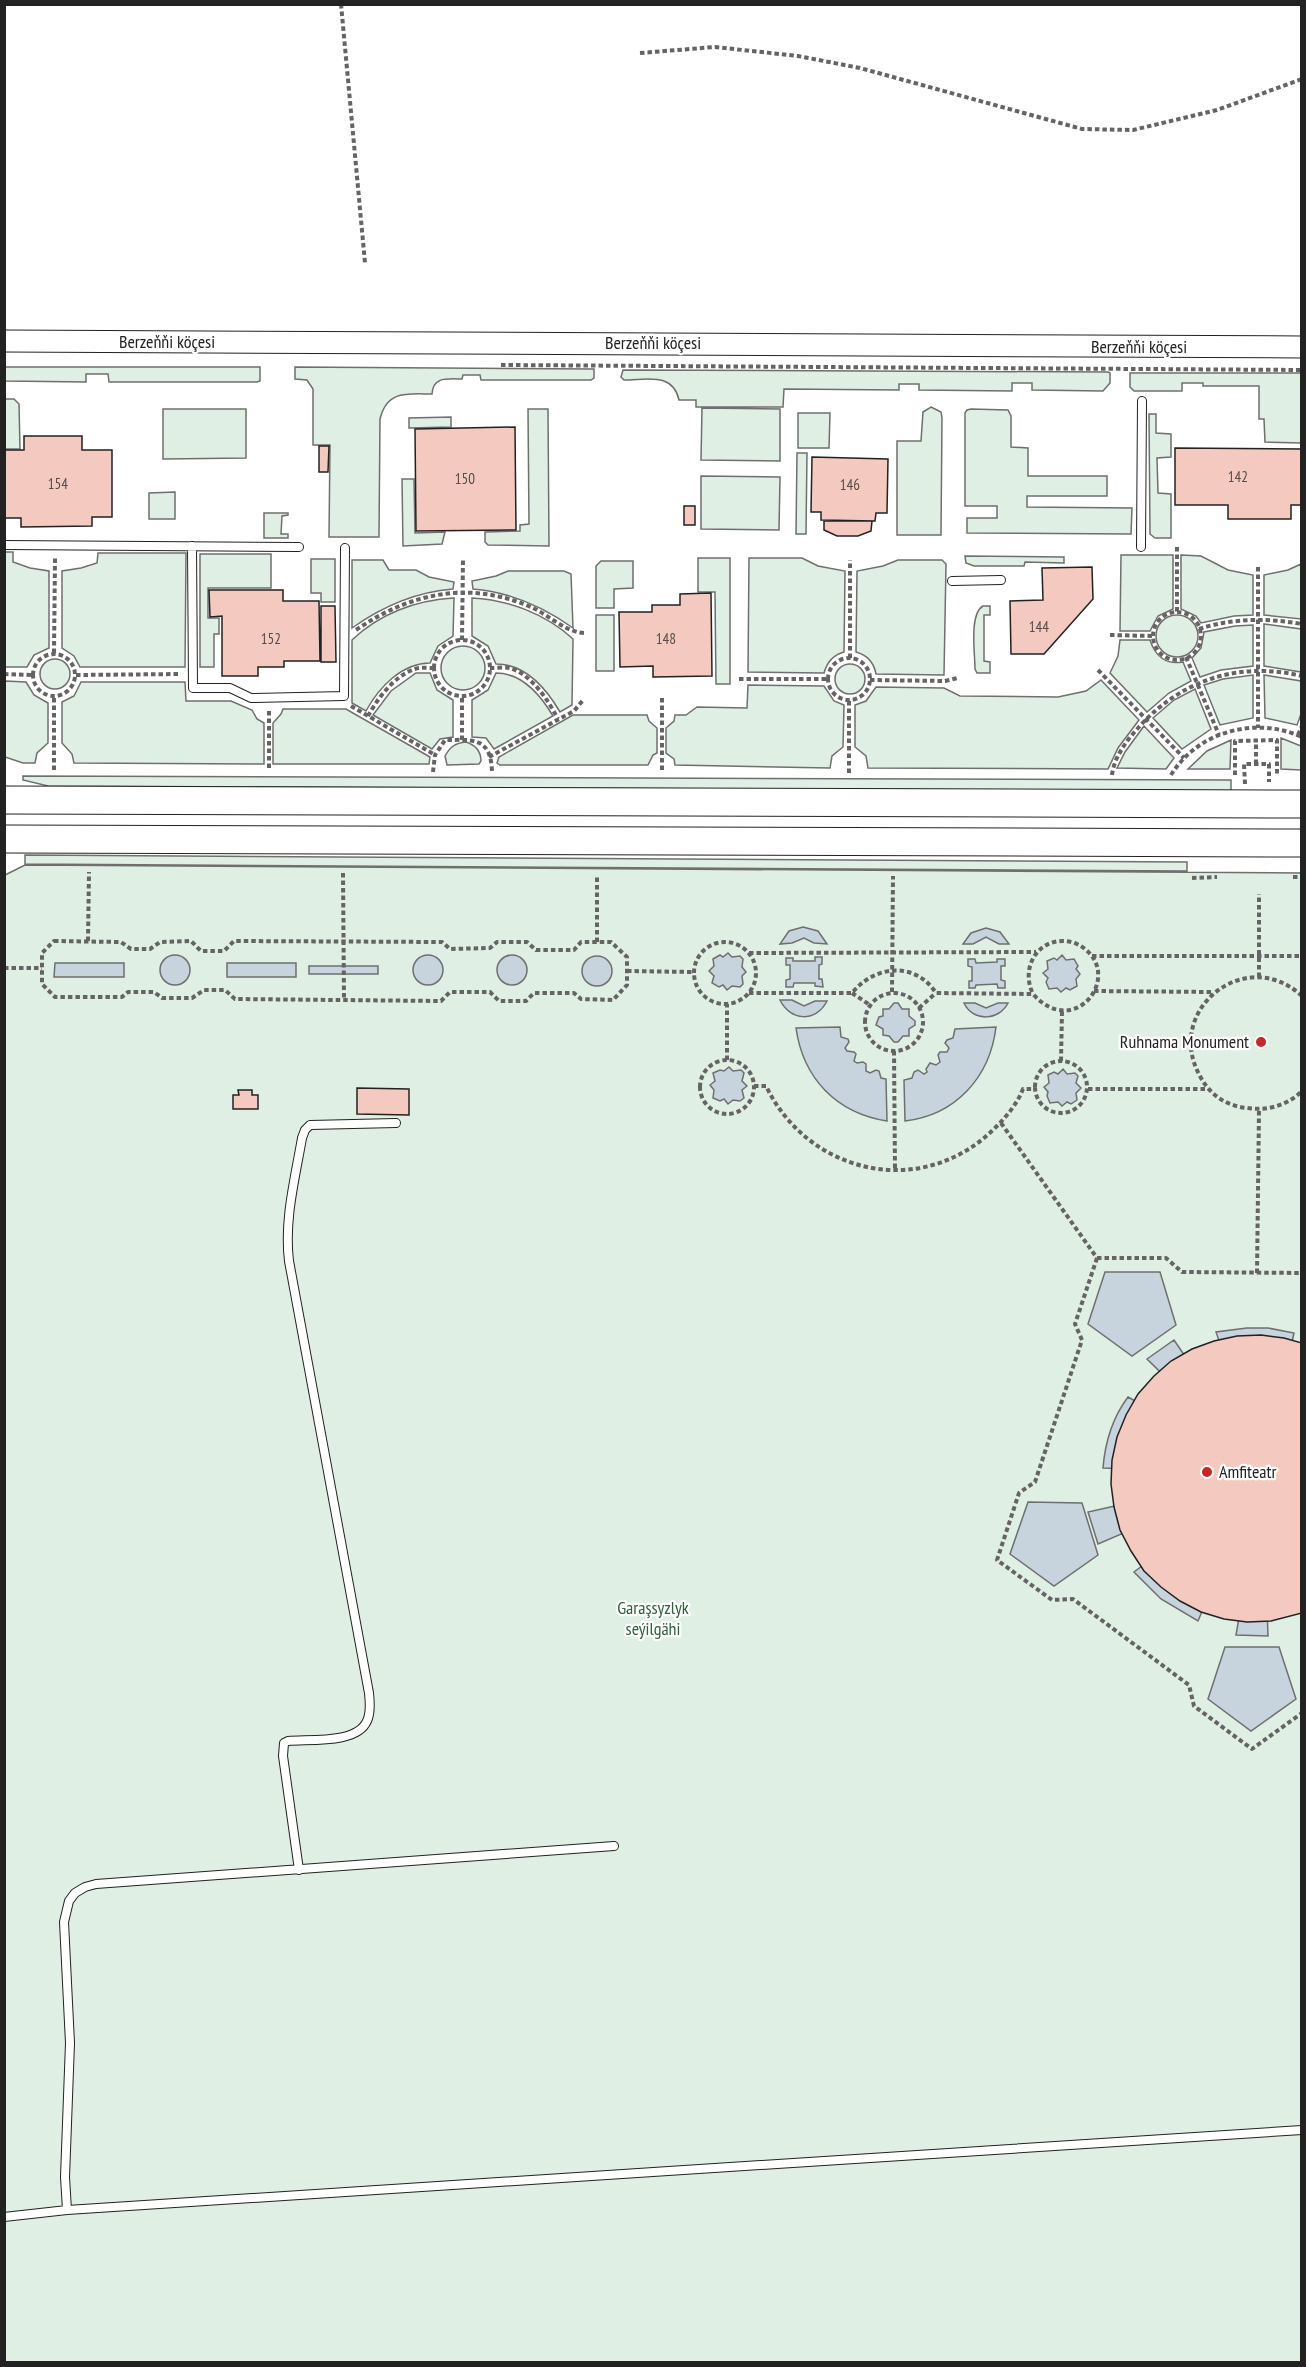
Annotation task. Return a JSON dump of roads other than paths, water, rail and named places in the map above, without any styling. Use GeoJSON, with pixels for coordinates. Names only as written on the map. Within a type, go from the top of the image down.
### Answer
{"type":"FeatureCollection","features":[{"type":"Feature","properties":{"kind":"main road"},"geometry":{"type":"LineString","coordinates":[[4,800],[1302,804]]}},
{"type":"Feature","properties":{"kind":"main road"},"geometry":{"type":"LineString","coordinates":[[4,839],[1302,843]]}},
{"type":"Feature","properties":{"kind":"street","name":"Berzeňňi köçesi"},"geometry":{"type":"LineString","coordinates":[[4,341],[1302,347]]}},
{"type":"Feature","properties":{"kind":"lane"},"geometry":{"type":"LineString","coordinates":[[1141,547],[1142,401]]}},
{"type":"Feature","properties":{"kind":"lane"},"geometry":{"type":"LineString","coordinates":[[4,545],[298,547]]}},
{"type":"Feature","properties":{"kind":"lane"},"geometry":{"type":"LineString","coordinates":[[192,546],[193,688],[230,688],[251,698],[344,696],[345,549]]}},
{"type":"Feature","properties":{"kind":"lane"},"geometry":{"type":"LineString","coordinates":[[952,581],[1001,580]]}},
{"type":"Feature","properties":{"kind":"lane"},"geometry":{"type":"LineString","coordinates":[[299,1870],[283,1756],[284,1743],[342,1738],[352,1735],[363,1729],[370,1709],[367,1682],[289,1261],[286,1238],[288,1217],[302,1138],[310,1125],[396,1123]]}},
{"type":"Feature","properties":{"kind":"lane"},"geometry":{"type":"LineString","coordinates":[[67,2210],[65,2177],[70,2043],[64,1922],[69,1901],[75,1893],[96,1884],[614,1846]]}},
{"type":"Feature","properties":{"kind":"lane"},"geometry":{"type":"LineString","coordinates":[[4,2217],[67,2210],[1302,2130]]}},
{"type":"Feature","properties":{"kind":"place","name":"Ruhnama Monument"},"geometry":{"type":"Point","coordinates":[1261,1042]}},
{"type":"Feature","properties":{"kind":"place","name":"Amfiteatr"},"geometry":{"type":"Point","coordinates":[1207,1472]}},
{"type":"Feature","properties":{"kind":"park label","name":"Garaşsyzlyk seýilgähi"},"geometry":{"type":"Point","coordinates":[653,1618]}}]}
